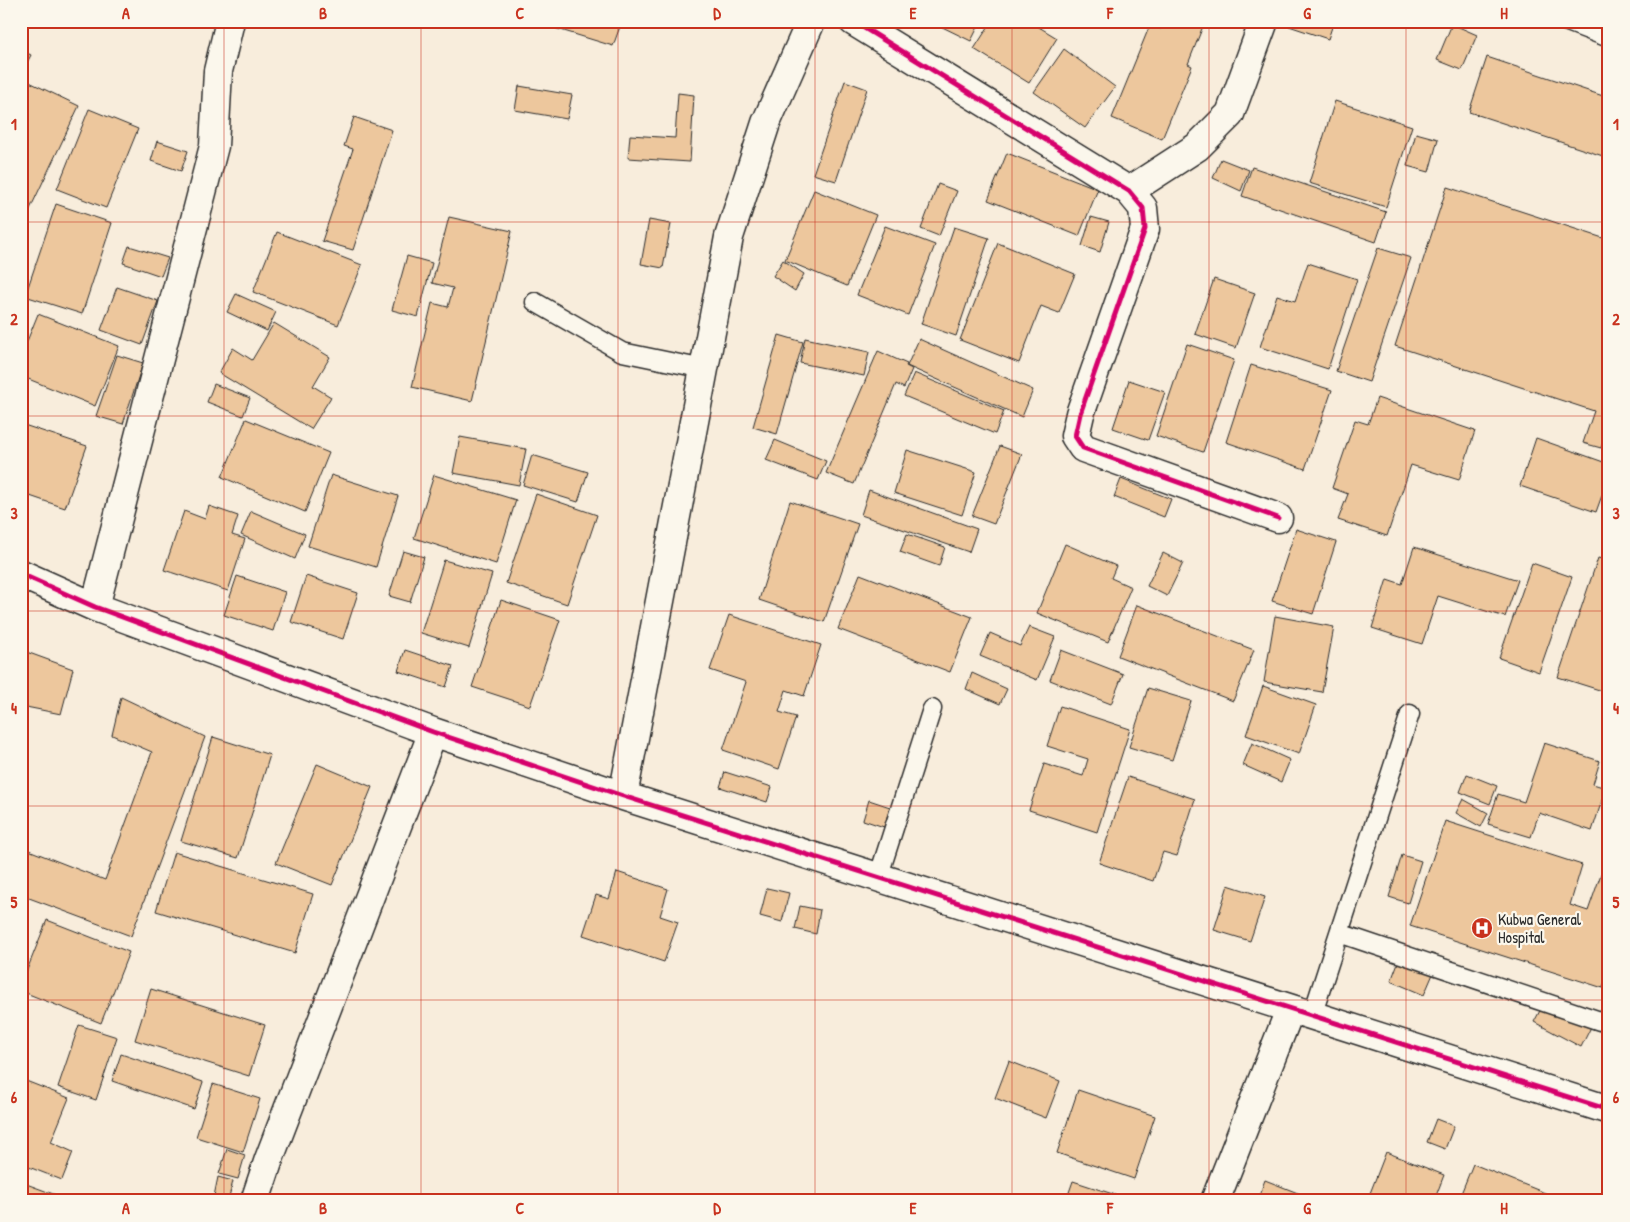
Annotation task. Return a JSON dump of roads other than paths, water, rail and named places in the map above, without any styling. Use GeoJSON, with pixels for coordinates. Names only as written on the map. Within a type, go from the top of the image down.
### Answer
{"type":"FeatureCollection","features":[{"type":"Feature","properties":{"kind":"street"},"geometry":{"type":"LineString","coordinates":[[95,606],[214,146],[218,71],[230,21]]}},
{"type":"Feature","properties":{"kind":"street"},"geometry":{"type":"LineString","coordinates":[[623,796],[729,237],[766,123],[811,21]]}},
{"type":"Feature","properties":{"kind":"street"},"geometry":{"type":"LineString","coordinates":[[853,21],[1129,191],[1143,208],[1145,229],[1080,414],[1075,436],[1084,448],[1278,518]]}},
{"type":"Feature","properties":{"kind":"street"},"geometry":{"type":"LineString","coordinates":[[1129,191],[1198,147],[1230,114],[1264,21]]}},
{"type":"Feature","properties":{"kind":"street"},"geometry":{"type":"LineString","coordinates":[[21,574],[95,606],[432,732],[878,878],[1609,1110]]}},
{"type":"Feature","properties":{"kind":"street"},"geometry":{"type":"LineString","coordinates":[[255,1201],[276,1141],[432,732]]}},
{"type":"Feature","properties":{"kind":"street"},"geometry":{"type":"LineString","coordinates":[[1215,1201],[1301,1013]]}},
{"type":"Feature","properties":{"kind":"lane"},"geometry":{"type":"LineString","coordinates":[[1565,21],[1609,38]]}},
{"type":"Feature","properties":{"kind":"lane"},"geometry":{"type":"LineString","coordinates":[[535,302],[622,352],[704,369]]}},
{"type":"Feature","properties":{"kind":"lane"},"geometry":{"type":"LineString","coordinates":[[878,878],[932,709]]}},
{"type":"Feature","properties":{"kind":"lane"},"geometry":{"type":"LineString","coordinates":[[1301,1013],[1339,933],[1410,714]]}},
{"type":"Feature","properties":{"kind":"lane"},"geometry":{"type":"LineString","coordinates":[[1339,933],[1600,1021]]}},
{"type":"Feature","properties":{"kind":"place","name":"Kubwa General Hospital"},"geometry":{"type":"Point","coordinates":[1482,928]}}]}
